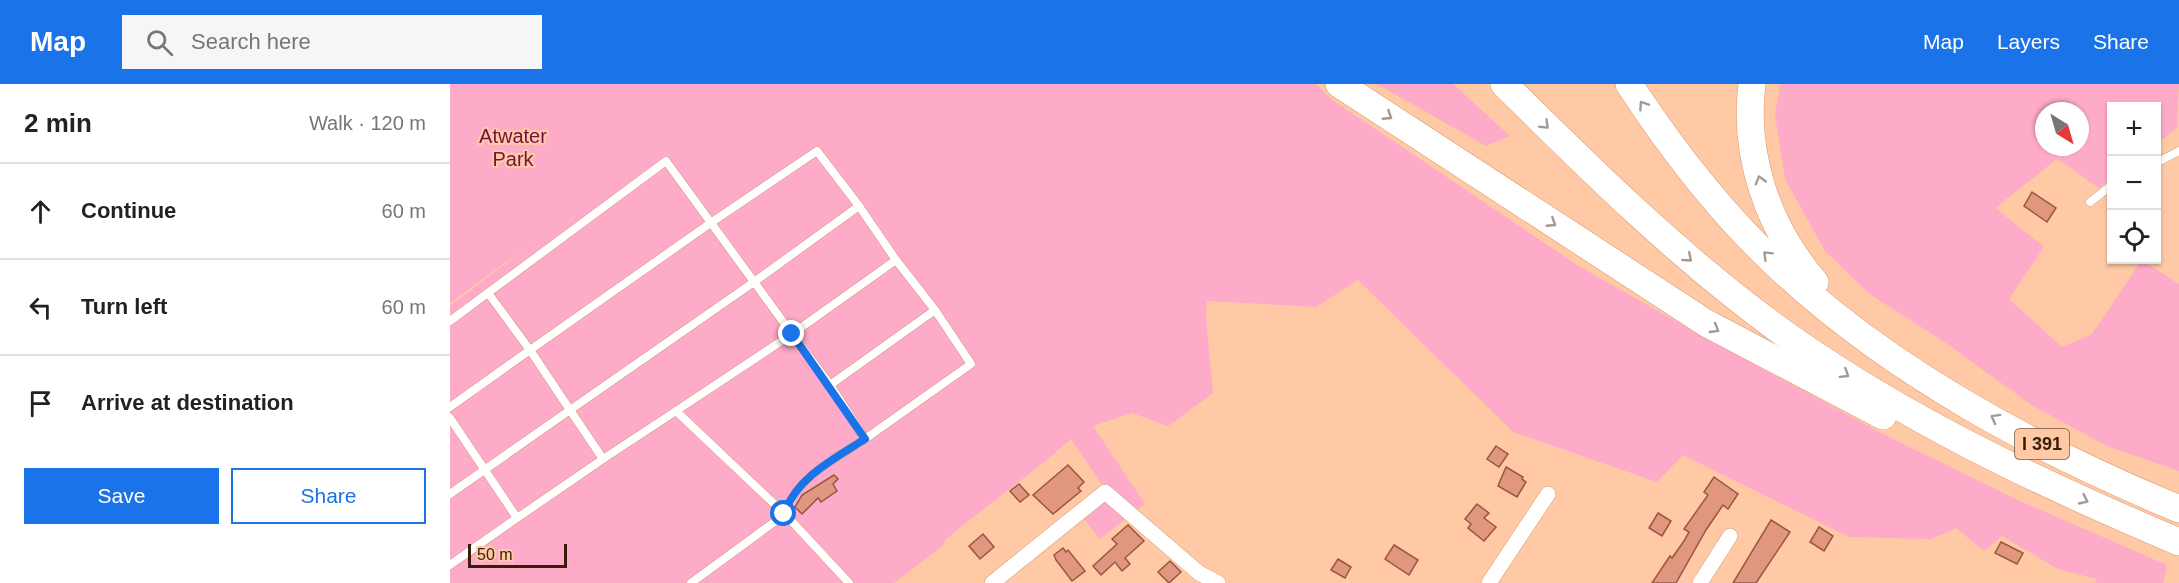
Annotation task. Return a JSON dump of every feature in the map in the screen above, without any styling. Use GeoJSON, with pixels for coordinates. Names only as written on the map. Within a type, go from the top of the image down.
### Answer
{"type":"FeatureCollection","features":[{"type":"Feature","properties":{"kind":"highway"},"geometry":{"type":"LineString","coordinates":[[1340,84],[1664,297],[1747,347],[1913,431],[1974,457],[2031,475]]}},
{"type":"Feature","properties":{"kind":"highway"},"geometry":{"type":"LineString","coordinates":[[1504,84],[1633,209],[1750,309],[1821,359],[1869,389],[1945,432],[2031,475]]}},
{"type":"Feature","properties":{"kind":"highway"},"geometry":{"type":"LineString","coordinates":[[1629,84],[1700,182],[1763,252],[1851,329],[1911,370]]}},
{"type":"Feature","properties":{"kind":"highway"},"geometry":{"type":"LineString","coordinates":[[1752,84],[1750,122],[1754,154],[1769,209],[1779,232],[1799,264],[1828,297],[1911,370]]}},
{"type":"Feature","properties":{"kind":"highway","name":"I 391"},"geometry":{"type":"LineString","coordinates":[[1911,370],[2031,439],[2179,509]]}},
{"type":"Feature","properties":{"kind":"highway"},"geometry":{"type":"LineString","coordinates":[[2031,439],[2179,490]]}},
{"type":"Feature","properties":{"kind":"highway","name":"I 391"},"geometry":{"type":"LineString","coordinates":[[2031,475],[2179,542]]}},
{"type":"Feature","properties":{"kind":"street"},"geometry":{"type":"LineString","coordinates":[[992,583],[1105,492],[1194,578],[1218,583]]}},
{"type":"Feature","properties":{"kind":"street"},"geometry":{"type":"LineString","coordinates":[[1490,583],[1548,494]]}},
{"type":"Feature","properties":{"kind":"street"},"geometry":{"type":"LineString","coordinates":[[1700,583],[1730,536]]}},
{"type":"Feature","properties":{"kind":"lane"},"geometry":{"type":"LineString","coordinates":[[450,407],[712,222],[817,151],[935,310],[971,364],[803,482],[790,497],[784,514],[691,583]]}},
{"type":"Feature","properties":{"kind":"lane"},"geometry":{"type":"LineString","coordinates":[[2161,161],[2179,151]]}},
{"type":"Feature","properties":{"kind":"lane"},"geometry":{"type":"LineString","coordinates":[[450,321],[666,161],[830,385],[865,439]]}},
{"type":"Feature","properties":{"kind":"lane"},"geometry":{"type":"LineString","coordinates":[[2090,202],[2107,189]]}},
{"type":"Feature","properties":{"kind":"lane"},"geometry":{"type":"LineString","coordinates":[[450,494],[859,206]]}},
{"type":"Feature","properties":{"kind":"lane"},"geometry":{"type":"LineString","coordinates":[[450,565],[603,459],[792,334],[896,260]]}},
{"type":"Feature","properties":{"kind":"lane"},"geometry":{"type":"LineString","coordinates":[[488,293],[530,350],[603,459]]}},
{"type":"Feature","properties":{"kind":"lane"},"geometry":{"type":"LineString","coordinates":[[830,385],[935,310]]}},
{"type":"Feature","properties":{"kind":"lane"},"geometry":{"type":"LineString","coordinates":[[676,411],[784,514],[849,583]]}},
{"type":"Feature","properties":{"kind":"lane"},"geometry":{"type":"LineString","coordinates":[[450,418],[517,518]]}},
{"type":"Feature","properties":{"kind":"green space","name":"Atwater Park"},"geometry":{"type":"Polygon","coordinates":[[[450,84],[1316,84],[1331,99],[1580,267],[1883,434],[2020,501],[2167,565],[2163,583],[2095,583],[2097,579],[2058,569],[2002,536],[1984,551],[1956,528],[1931,539],[1849,537],[1683,455],[1657,482],[1513,432],[1358,280],[1316,307],[1207,301],[1206,318],[1213,393],[1168,426],[1132,413],[1093,426],[1145,504],[1100,539],[1084,519],[1115,492],[1100,482],[1071,439],[945,540],[944,545],[894,583],[450,583],[450,306],[538,239],[450,303],[450,84]]]}},
{"type":"Feature","properties":{"kind":"green space"},"geometry":{"type":"Polygon","coordinates":[[[1377,84],[1453,84],[1510,136],[1486,146],[1377,84]]]}},
{"type":"Feature","properties":{"kind":"green space"},"geometry":{"type":"Polygon","coordinates":[[[1780,84],[2179,84],[2177,128],[2161,141],[2161,102],[2107,102],[2107,181],[2099,188],[2057,159],[1995,208],[2044,247],[2009,299],[2062,347],[2092,334],[2139,264],[2148,264],[2179,284],[2179,471],[2107,446],[2033,406],[1943,341],[1871,295],[1825,251],[1785,179],[1775,115],[1780,84]]]}},
{"type":"Feature","properties":{"kind":"building"},"geometry":{"type":"Polygon","coordinates":[[[2032,192],[2056,208],[2047,222],[2024,206],[2032,192]]]}},
{"type":"Feature","properties":{"kind":"building"},"geometry":{"type":"Polygon","coordinates":[[[1496,446],[1508,454],[1499,467],[1487,459],[1496,446]]]}},
{"type":"Feature","properties":{"kind":"building"},"geometry":{"type":"Polygon","coordinates":[[[1068,465],[1084,482],[1078,488],[1081,491],[1053,514],[1033,495],[1068,465]]]}},
{"type":"Feature","properties":{"kind":"building"},"geometry":{"type":"Polygon","coordinates":[[[1506,467],[1523,477],[1522,479],[1526,482],[1517,497],[1498,486],[1506,467]]]}},
{"type":"Feature","properties":{"kind":"building"},"geometry":{"type":"Polygon","coordinates":[[[834,475],[838,479],[833,484],[837,491],[821,502],[818,498],[802,514],[795,507],[802,495],[834,475]]]}},
{"type":"Feature","properties":{"kind":"building"},"geometry":{"type":"Polygon","coordinates":[[[1714,477],[1738,494],[1728,509],[1723,505],[1676,583],[1652,583],[1670,556],[1672,558],[1684,541],[1689,532],[1684,529],[1708,495],[1704,492],[1714,477]]]}},
{"type":"Feature","properties":{"kind":"building"},"geometry":{"type":"Polygon","coordinates":[[[1019,484],[1029,495],[1020,502],[1010,491],[1019,484]]]}},
{"type":"Feature","properties":{"kind":"building"},"geometry":{"type":"Polygon","coordinates":[[[1477,504],[1489,513],[1484,518],[1496,527],[1484,541],[1468,528],[1471,524],[1465,519],[1477,504]]]}},
{"type":"Feature","properties":{"kind":"building"},"geometry":{"type":"Polygon","coordinates":[[[1658,513],[1671,521],[1662,536],[1649,528],[1658,513]]]}},
{"type":"Feature","properties":{"kind":"building"},"geometry":{"type":"Polygon","coordinates":[[[1771,520],[1790,532],[1756,583],[1733,583],[1771,520]]]}},
{"type":"Feature","properties":{"kind":"building"},"geometry":{"type":"Polygon","coordinates":[[[1128,525],[1144,541],[1125,558],[1130,564],[1122,571],[1115,562],[1101,575],[1093,566],[1117,544],[1112,539],[1128,525]]]}},
{"type":"Feature","properties":{"kind":"building"},"geometry":{"type":"Polygon","coordinates":[[[1819,527],[1833,536],[1824,551],[1810,542],[1819,527]]]}},
{"type":"Feature","properties":{"kind":"building"},"geometry":{"type":"Polygon","coordinates":[[[983,534],[994,547],[980,559],[969,546],[983,534]]]}},
{"type":"Feature","properties":{"kind":"building"},"geometry":{"type":"Polygon","coordinates":[[[2001,542],[2023,553],[2017,564],[1995,553],[2001,542]]]}},
{"type":"Feature","properties":{"kind":"building"},"geometry":{"type":"Polygon","coordinates":[[[1394,545],[1418,560],[1409,575],[1385,559],[1394,545]]]}},
{"type":"Feature","properties":{"kind":"building"},"geometry":{"type":"Polygon","coordinates":[[[1063,548],[1066,552],[1068,550],[1085,571],[1072,581],[1054,555],[1063,548]]]}},
{"type":"Feature","properties":{"kind":"building"},"geometry":{"type":"Polygon","coordinates":[[[1338,559],[1351,567],[1345,578],[1331,570],[1338,559]]]}},
{"type":"Feature","properties":{"kind":"building"},"geometry":{"type":"Polygon","coordinates":[[[1170,561],[1181,572],[1169,583],[1158,572],[1170,561]]]}},
{"type":"Feature","properties":{"kind":"route"},"geometry":{"type":"LineString","coordinates":[[784,514],[790,497],[803,482],[865,439],[830,385],[792,334]]}}]}
